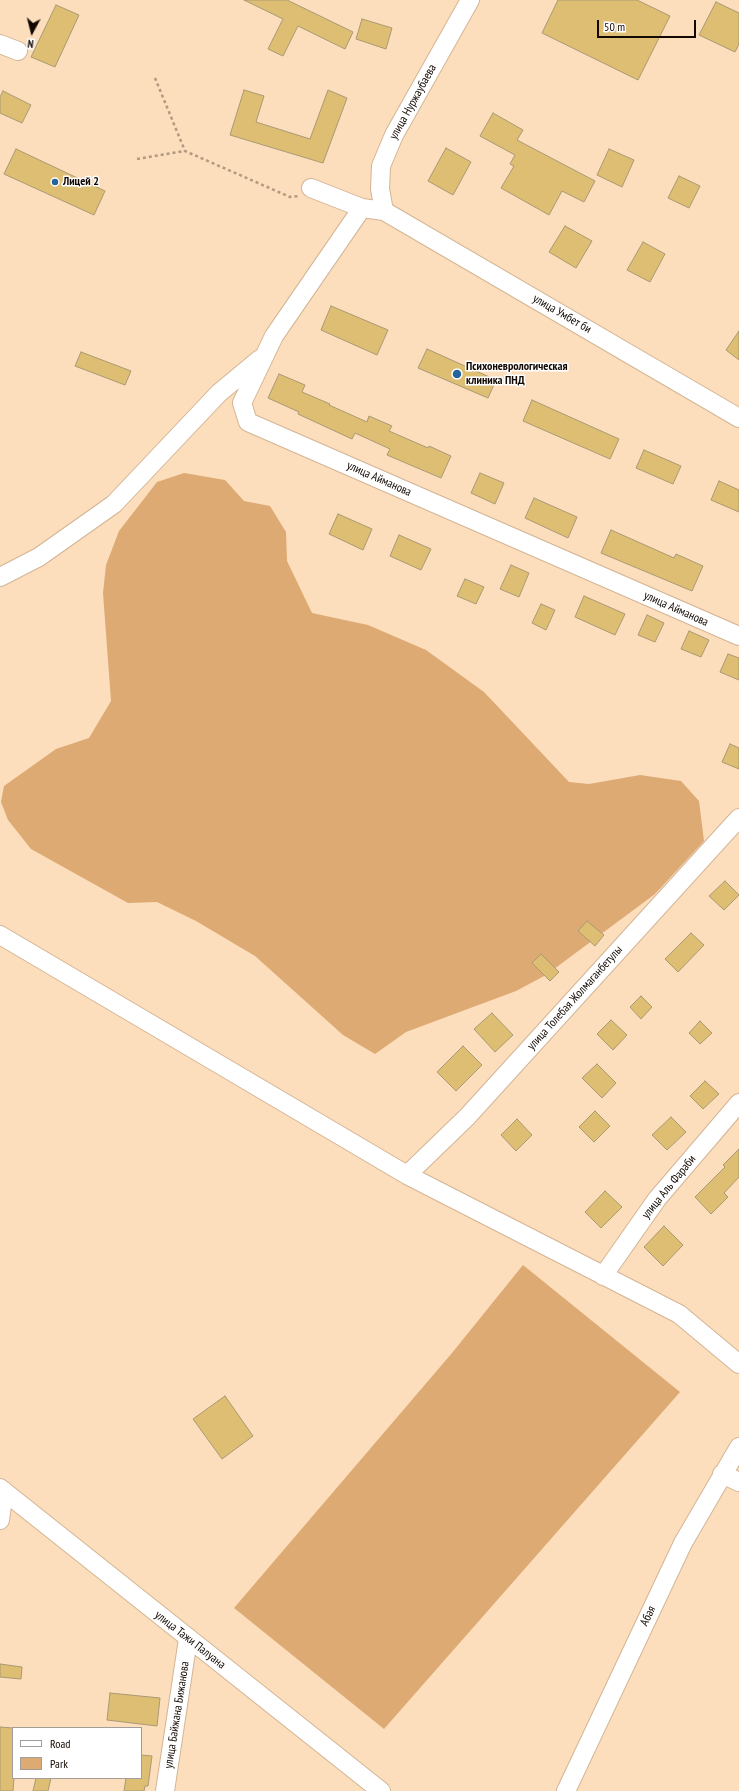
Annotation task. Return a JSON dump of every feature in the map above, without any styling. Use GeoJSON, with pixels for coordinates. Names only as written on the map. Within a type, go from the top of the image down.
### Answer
{"type":"FeatureCollection","features":[{"type":"Feature","properties":{"kind":"street","name":"улица Нуржаубаева"},"geometry":{"type":"LineString","coordinates":[[384,211],[380,189],[381,166],[394,135],[470,0]]}},
{"type":"Feature","properties":{"kind":"street"},"geometry":{"type":"LineString","coordinates":[[0,44],[18,51]]}},
{"type":"Feature","properties":{"kind":"street"},"geometry":{"type":"LineString","coordinates":[[307,192],[362,208],[384,211]]}},
{"type":"Feature","properties":{"kind":"street","name":"улица Айманова"},"geometry":{"type":"LineString","coordinates":[[362,208],[274,336],[242,403],[248,422],[739,636]]}},
{"type":"Feature","properties":{"kind":"street","name":"улица Умбет би"},"geometry":{"type":"LineString","coordinates":[[384,211],[739,418]]}},
{"type":"Feature","properties":{"kind":"street"},"geometry":{"type":"LineString","coordinates":[[0,576],[38,557],[114,504],[219,393],[264,356]]}},
{"type":"Feature","properties":{"kind":"street","name":"улица Толебая Жолмаганбетулы"},"geometry":{"type":"LineString","coordinates":[[407,1175],[467,1117],[739,818]]}},
{"type":"Feature","properties":{"kind":"street"},"geometry":{"type":"LineString","coordinates":[[0,935],[407,1175],[678,1314],[739,1364]]}},
{"type":"Feature","properties":{"kind":"street","name":"улица Аль Фараби"},"geometry":{"type":"LineString","coordinates":[[603,1276],[657,1199],[739,1103]]}},
{"type":"Feature","properties":{"kind":"street","name":"Абая"},"geometry":{"type":"LineString","coordinates":[[566,1791],[683,1543],[739,1447]]}},
{"type":"Feature","properties":{"kind":"street"},"geometry":{"type":"LineString","coordinates":[[722,1474],[739,1482]]}},
{"type":"Feature","properties":{"kind":"street"},"geometry":{"type":"LineString","coordinates":[[0,1520],[2,1490]]}},
{"type":"Feature","properties":{"kind":"street","name":"улица Тажи Палуана"},"geometry":{"type":"LineString","coordinates":[[2,1490],[381,1791]]}},
{"type":"Feature","properties":{"kind":"street","name":"улица Байжана Бижанова"},"geometry":{"type":"LineString","coordinates":[[165,1791],[188,1639]]}},
{"type":"Feature","properties":{"kind":"path"},"geometry":{"type":"LineString","coordinates":[[154,78],[184,151]]}},
{"type":"Feature","properties":{"kind":"path"},"geometry":{"type":"LineString","coordinates":[[137,159],[184,151],[290,197],[307,192]]}},
{"type":"Feature","properties":{"kind":"green space"},"geometry":{"type":"Polygon","coordinates":[[[184,473],[225,480],[244,501],[270,506],[286,532],[287,561],[312,613],[368,625],[426,650],[484,692],[569,782],[589,784],[640,775],[681,781],[699,801],[704,841],[655,894],[546,975],[516,991],[406,1032],[375,1054],[343,1035],[255,956],[196,921],[157,902],[128,903],[31,849],[8,820],[1,802],[4,786],[56,749],[89,738],[111,701],[103,593],[106,565],[119,531],[157,482],[184,473]]]}},
{"type":"Feature","properties":{"kind":"green space"},"geometry":{"type":"Polygon","coordinates":[[[523,1265],[680,1392],[384,1729],[234,1608],[452,1353],[523,1265]]]}},
{"type":"Feature","properties":{"kind":"building"},"geometry":{"type":"Polygon","coordinates":[[[244,0],[287,0],[353,32],[345,49],[298,26],[283,56],[268,49],[283,19],[244,0]]]}},
{"type":"Feature","properties":{"kind":"building"},"geometry":{"type":"Polygon","coordinates":[[[558,0],[637,0],[670,16],[638,80],[542,33],[558,0]]]}},
{"type":"Feature","properties":{"kind":"building"},"geometry":{"type":"Polygon","coordinates":[[[716,2],[739,13],[739,44],[735,52],[699,35],[716,2]]]}},
{"type":"Feature","properties":{"kind":"building"},"geometry":{"type":"Polygon","coordinates":[[[56,5],[79,15],[55,67],[31,57],[56,5]]]}},
{"type":"Feature","properties":{"kind":"building"},"geometry":{"type":"Polygon","coordinates":[[[362,19],[392,28],[386,49],[356,39],[362,19]]]}},
{"type":"Feature","properties":{"kind":"building"},"geometry":{"type":"Polygon","coordinates":[[[244,90],[264,96],[256,122],[310,139],[328,90],[347,98],[323,163],[230,135],[244,90]]]}},
{"type":"Feature","properties":{"kind":"building"},"geometry":{"type":"Polygon","coordinates":[[[3,91],[31,105],[22,123],[0,113],[0,97],[3,91]]]}},
{"type":"Feature","properties":{"kind":"building"},"geometry":{"type":"Polygon","coordinates":[[[493,113],[523,130],[517,140],[595,181],[584,202],[562,191],[549,215],[501,188],[514,166],[510,164],[515,155],[480,136],[493,113]]]}},
{"type":"Feature","properties":{"kind":"building"},"geometry":{"type":"Polygon","coordinates":[[[446,148],[471,162],[453,195],[428,181],[446,148]]]}},
{"type":"Feature","properties":{"kind":"building","name":"Лицей 2"},"geometry":{"type":"Polygon","coordinates":[[[16,149],[105,191],[94,215],[4,174],[16,149]]]}},
{"type":"Feature","properties":{"kind":"building"},"geometry":{"type":"Polygon","coordinates":[[[609,149],[634,160],[622,187],[597,175],[609,149]]]}},
{"type":"Feature","properties":{"kind":"building"},"geometry":{"type":"Polygon","coordinates":[[[679,176],[700,186],[689,208],[668,198],[679,176]]]}},
{"type":"Feature","properties":{"kind":"building"},"geometry":{"type":"Polygon","coordinates":[[[565,226],[592,241],[576,268],[549,252],[565,226]]]}},
{"type":"Feature","properties":{"kind":"building"},"geometry":{"type":"Polygon","coordinates":[[[643,242],[665,254],[650,282],[627,270],[643,242]]]}},
{"type":"Feature","properties":{"kind":"building"},"geometry":{"type":"Polygon","coordinates":[[[331,306],[388,330],[377,355],[321,330],[331,306]]]}},
{"type":"Feature","properties":{"kind":"building"},"geometry":{"type":"Polygon","coordinates":[[[739,331],[739,360],[726,350],[739,331]]]}},
{"type":"Feature","properties":{"kind":"building","name":"Психоневрологическая клиника ПНД"},"geometry":{"type":"Polygon","coordinates":[[[427,349],[496,380],[488,398],[418,368],[427,349]]]}},
{"type":"Feature","properties":{"kind":"building"},"geometry":{"type":"Polygon","coordinates":[[[81,352],[131,371],[125,385],[75,366],[81,352]]]}},
{"type":"Feature","properties":{"kind":"building"},"geometry":{"type":"Polygon","coordinates":[[[279,374],[305,385],[302,392],[330,404],[329,405],[367,422],[369,416],[392,426],[389,431],[451,456],[441,478],[387,455],[390,449],[355,433],[352,439],[298,414],[299,412],[268,398],[279,374]]]}},
{"type":"Feature","properties":{"kind":"building"},"geometry":{"type":"Polygon","coordinates":[[[532,400],[619,439],[610,459],[523,421],[532,400]]]}},
{"type":"Feature","properties":{"kind":"building"},"geometry":{"type":"Polygon","coordinates":[[[644,450],[681,466],[673,484],[636,468],[644,450]]]}},
{"type":"Feature","properties":{"kind":"building"},"geometry":{"type":"Polygon","coordinates":[[[480,473],[504,483],[495,504],[471,493],[480,473]]]}},
{"type":"Feature","properties":{"kind":"building"},"geometry":{"type":"Polygon","coordinates":[[[719,481],[739,490],[739,512],[711,500],[719,481]]]}},
{"type":"Feature","properties":{"kind":"building"},"geometry":{"type":"Polygon","coordinates":[[[534,498],[577,517],[568,538],[525,518],[534,498]]]}},
{"type":"Feature","properties":{"kind":"building"},"geometry":{"type":"Polygon","coordinates":[[[338,514],[372,529],[363,550],[329,534],[338,514]]]}},
{"type":"Feature","properties":{"kind":"building"},"geometry":{"type":"Polygon","coordinates":[[[611,530],[674,558],[676,554],[703,566],[692,591],[601,553],[611,530]]]}},
{"type":"Feature","properties":{"kind":"building"},"geometry":{"type":"Polygon","coordinates":[[[399,535],[431,549],[421,570],[390,556],[399,535]]]}},
{"type":"Feature","properties":{"kind":"building"},"geometry":{"type":"Polygon","coordinates":[[[511,565],[529,573],[519,597],[500,589],[511,565]]]}},
{"type":"Feature","properties":{"kind":"building"},"geometry":{"type":"Polygon","coordinates":[[[465,579],[484,587],[476,604],[457,596],[465,579]]]}},
{"type":"Feature","properties":{"kind":"building"},"geometry":{"type":"Polygon","coordinates":[[[584,596],[625,614],[615,635],[575,617],[584,596]]]}},
{"type":"Feature","properties":{"kind":"building"},"geometry":{"type":"Polygon","coordinates":[[[541,604],[555,610],[546,630],[532,623],[541,604]]]}},
{"type":"Feature","properties":{"kind":"building"},"geometry":{"type":"Polygon","coordinates":[[[647,615],[664,623],[655,642],[638,635],[647,615]]]}},
{"type":"Feature","properties":{"kind":"building"},"geometry":{"type":"Polygon","coordinates":[[[689,631],[709,640],[701,657],[681,649],[689,631]]]}},
{"type":"Feature","properties":{"kind":"building"},"geometry":{"type":"Polygon","coordinates":[[[728,654],[739,658],[739,680],[720,672],[728,654]]]}},
{"type":"Feature","properties":{"kind":"building"},"geometry":{"type":"Polygon","coordinates":[[[730,744],[739,748],[739,769],[722,762],[730,744]]]}},
{"type":"Feature","properties":{"kind":"building"},"geometry":{"type":"Polygon","coordinates":[[[725,881],[739,895],[724,910],[709,896],[725,881]]]}},
{"type":"Feature","properties":{"kind":"building"},"geometry":{"type":"Polygon","coordinates":[[[587,921],[604,935],[595,946],[578,931],[587,921]]]}},
{"type":"Feature","properties":{"kind":"building"},"geometry":{"type":"Polygon","coordinates":[[[691,933],[704,945],[678,972],[665,959],[691,933]]]}},
{"type":"Feature","properties":{"kind":"building"},"geometry":{"type":"Polygon","coordinates":[[[541,954],[559,972],[550,981],[532,963],[541,954]]]}},
{"type":"Feature","properties":{"kind":"building"},"geometry":{"type":"Polygon","coordinates":[[[641,996],[652,1007],[641,1019],[630,1007],[641,996]]]}},
{"type":"Feature","properties":{"kind":"building"},"geometry":{"type":"Polygon","coordinates":[[[492,1013],[513,1035],[495,1052],[474,1029],[492,1013]]]}},
{"type":"Feature","properties":{"kind":"building"},"geometry":{"type":"Polygon","coordinates":[[[611,1020],[627,1035],[613,1050],[597,1034],[611,1020]]]}},
{"type":"Feature","properties":{"kind":"building"},"geometry":{"type":"Polygon","coordinates":[[[700,1021],[712,1033],[700,1044],[689,1033],[700,1021]]]}},
{"type":"Feature","properties":{"kind":"building"},"geometry":{"type":"Polygon","coordinates":[[[463,1046],[482,1065],[456,1091],[437,1072],[463,1046]]]}},
{"type":"Feature","properties":{"kind":"building"},"geometry":{"type":"Polygon","coordinates":[[[597,1064],[616,1083],[602,1098],[582,1078],[597,1064]]]}},
{"type":"Feature","properties":{"kind":"building"},"geometry":{"type":"Polygon","coordinates":[[[705,1081],[719,1094],[703,1109],[690,1096],[705,1081]]]}},
{"type":"Feature","properties":{"kind":"building"},"geometry":{"type":"Polygon","coordinates":[[[595,1111],[610,1126],[594,1142],[579,1127],[595,1111]]]}},
{"type":"Feature","properties":{"kind":"building"},"geometry":{"type":"Polygon","coordinates":[[[671,1117],[686,1132],[667,1150],[652,1135],[671,1117]]]}},
{"type":"Feature","properties":{"kind":"building"},"geometry":{"type":"Polygon","coordinates":[[[517,1119],[532,1135],[516,1151],[501,1135],[517,1119]]]}},
{"type":"Feature","properties":{"kind":"building"},"geometry":{"type":"Polygon","coordinates":[[[739,1149],[739,1177],[724,1193],[728,1197],[711,1214],[695,1197],[725,1167],[723,1165],[739,1149]]]}},
{"type":"Feature","properties":{"kind":"building"},"geometry":{"type":"Polygon","coordinates":[[[605,1191],[622,1207],[601,1228],[585,1212],[605,1191]]]}},
{"type":"Feature","properties":{"kind":"building"},"geometry":{"type":"Polygon","coordinates":[[[664,1226],[683,1245],[663,1266],[644,1247],[664,1226]]]}},
{"type":"Feature","properties":{"kind":"building"},"geometry":{"type":"Polygon","coordinates":[[[225,1396],[253,1436],[222,1459],[193,1419],[225,1396]]]}},
{"type":"Feature","properties":{"kind":"building"},"geometry":{"type":"Polygon","coordinates":[[[0,1664],[22,1667],[21,1679],[0,1677],[0,1664]]]}},
{"type":"Feature","properties":{"kind":"building"},"geometry":{"type":"Polygon","coordinates":[[[110,1693],[160,1698],[157,1726],[107,1720],[110,1693]]]}},
{"type":"Feature","properties":{"kind":"building"},"geometry":{"type":"Polygon","coordinates":[[[0,1727],[12,1728],[13,1791],[0,1791],[0,1727]]]}},
{"type":"Feature","properties":{"kind":"building"},"geometry":{"type":"Polygon","coordinates":[[[142,1755],[152,1756],[148,1786],[145,1786],[144,1791],[124,1791],[126,1779],[142,1779],[142,1755]]]}},
{"type":"Feature","properties":{"kind":"building"},"geometry":{"type":"Polygon","coordinates":[[[36,1779],[51,1779],[48,1791],[33,1791],[36,1779]]]}},
{"type":"Feature","properties":{"kind":"place","name":"Лицей 2"},"geometry":{"type":"Point","coordinates":[55,182]}},
{"type":"Feature","properties":{"kind":"place","name":"Психоневрологическая клиника ПНД"},"geometry":{"type":"Point","coordinates":[457,374]}}]}
